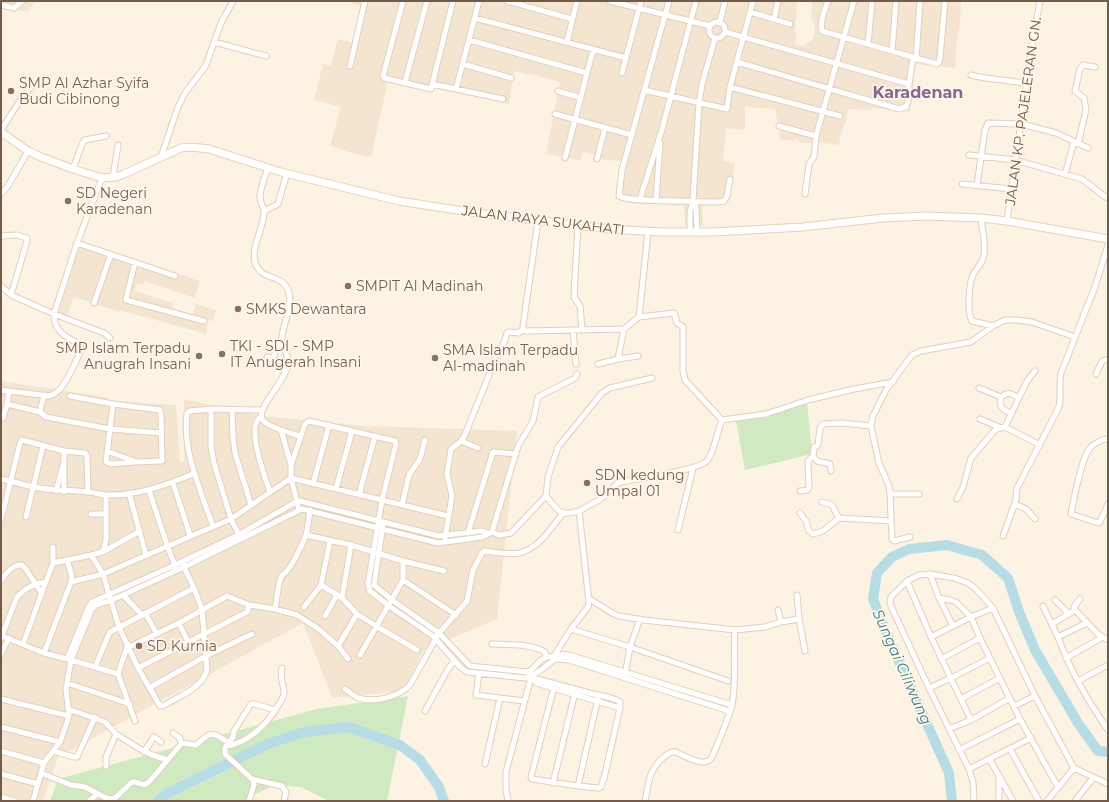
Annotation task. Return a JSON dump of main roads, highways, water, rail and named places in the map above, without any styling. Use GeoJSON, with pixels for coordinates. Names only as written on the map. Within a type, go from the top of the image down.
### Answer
{"type":"FeatureCollection","features":[{"type":"Feature","properties":{"kind":"main road","name":"JALAN RAYA SUKAHATI"},"geometry":{"type":"LineString","coordinates":[[1,131],[28,151],[73,169],[102,178],[114,177],[135,170],[181,148],[197,147],[209,149],[268,168],[399,201],[433,207],[608,229],[693,233],[803,227],[909,216],[981,218],[1007,221],[1108,239]]}},
{"type":"Feature","properties":{"kind":"waterway","name":"Sungai Ciliwung"},"geometry":{"type":"LineString","coordinates":[[952,801],[949,773],[885,630],[873,599],[877,573],[892,557],[909,549],[947,545],[982,555],[1008,578],[1019,612],[1035,650],[1078,723],[1098,751],[1108,752]]}},
{"type":"Feature","properties":{"kind":"waterway","name":"Sungai Ciliwung"},"geometry":{"type":"LineString","coordinates":[[158,801],[170,792],[268,744],[304,732],[349,727],[400,745],[420,760],[439,787],[444,801]]}},
{"type":"Feature","properties":{"kind":"place","name":"SMP Al Azhar Syifa Budi Cibinong"},"geometry":{"type":"Point","coordinates":[11,91]}},
{"type":"Feature","properties":{"kind":"place","name":"SD Negeri Karadenan"},"geometry":{"type":"Point","coordinates":[68,201]}},
{"type":"Feature","properties":{"kind":"place","name":"SMPIT Al Madinah"},"geometry":{"type":"Point","coordinates":[348,286]}},
{"type":"Feature","properties":{"kind":"place","name":"SMKS Dewantara"},"geometry":{"type":"Point","coordinates":[238,309]}},
{"type":"Feature","properties":{"kind":"place","name":"TKI - SDI - SMP IT Anugerah Insani"},"geometry":{"type":"Point","coordinates":[222,354]}},
{"type":"Feature","properties":{"kind":"place","name":"SMP Islam Terpadu Anugrah Insani"},"geometry":{"type":"Point","coordinates":[199,356]}},
{"type":"Feature","properties":{"kind":"place","name":"SMA Islam Terpadu Al-madinah"},"geometry":{"type":"Point","coordinates":[435,358]}},
{"type":"Feature","properties":{"kind":"place","name":"SDN kedung Umpal 01"},"geometry":{"type":"Point","coordinates":[587,483]}},
{"type":"Feature","properties":{"kind":"place","name":"SD Kurnia"},"geometry":{"type":"Point","coordinates":[139,646]}},
{"type":"Feature","properties":{"kind":"district","name":"Karadenan"},"geometry":{"type":"Point","coordinates":[918,92]}}]}
